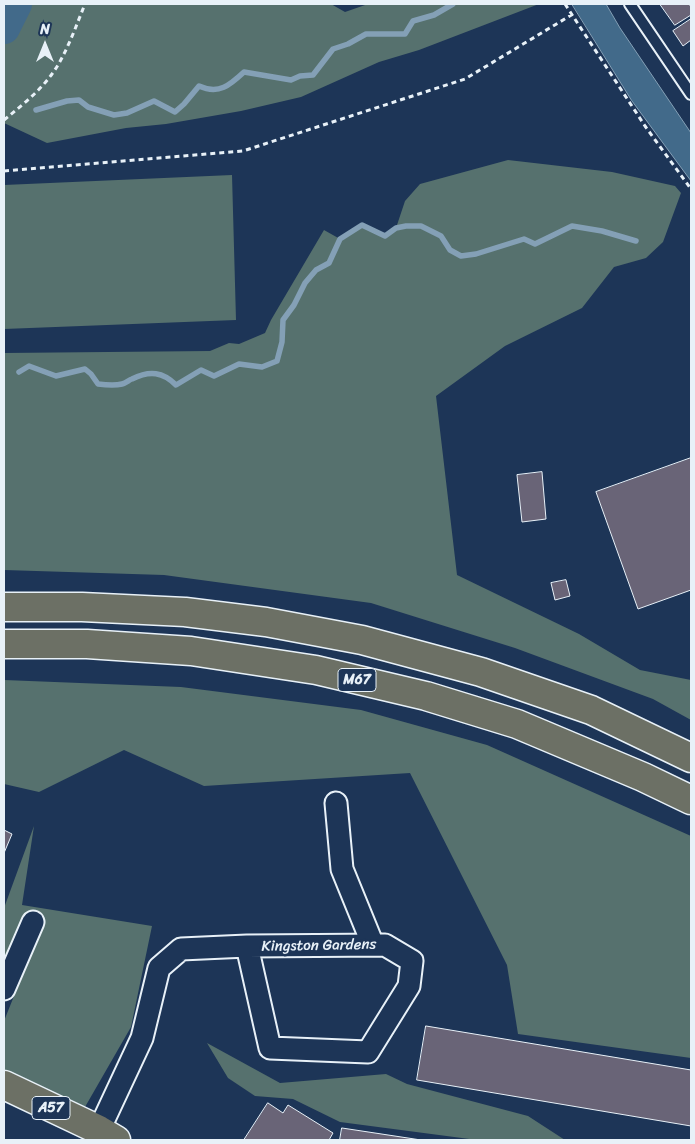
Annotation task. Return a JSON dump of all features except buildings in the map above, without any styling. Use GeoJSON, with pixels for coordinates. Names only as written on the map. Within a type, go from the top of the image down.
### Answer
{"type":"FeatureCollection","features":[{"type":"Feature","properties":{"kind":"main road"},"geometry":{"type":"LineString","coordinates":[[4,607],[82,607],[185,612],[266,622],[362,640],[481,672],[591,710],[691,758]]}},
{"type":"Feature","properties":{"kind":"main road","name":"M67"},"geometry":{"type":"LineString","coordinates":[[4,644],[87,644],[191,650],[316,670],[426,696],[517,724],[644,777],[691,800]]}},
{"type":"Feature","properties":{"kind":"main road","name":"A57"},"geometry":{"type":"LineString","coordinates":[[4,1085],[107,1135]]}},
{"type":"Feature","properties":{"kind":"street"},"geometry":{"type":"LineString","coordinates":[[336,803],[342,869],[374,945]]}},
{"type":"Feature","properties":{"kind":"street"},"geometry":{"type":"LineString","coordinates":[[4,989],[33,922]]}},
{"type":"Feature","properties":{"kind":"street","name":"Kingston Gardens"},"geometry":{"type":"LineString","coordinates":[[107,1135],[142,1038],[159,968],[181,949],[247,946],[385,945],[412,961],[409,986],[368,1052],[270,1048],[247,946]]}},
{"type":"Feature","properties":{"kind":"lane"},"geometry":{"type":"LineString","coordinates":[[630,4],[691,94]]}},
{"type":"Feature","properties":{"kind":"path"},"geometry":{"type":"LineString","coordinates":[[4,120],[29,100],[52,74],[73,34],[85,4]]}},
{"type":"Feature","properties":{"kind":"path"},"geometry":{"type":"LineString","coordinates":[[566,4],[645,126],[691,189]]}},
{"type":"Feature","properties":{"kind":"path"},"geometry":{"type":"LineString","coordinates":[[4,171],[243,151],[465,79],[573,14]]}},
{"type":"Feature","properties":{"kind":"green space"},"geometry":{"type":"Polygon","coordinates":[[[16,4],[331,4],[345,12],[368,4],[539,4],[419,50],[379,62],[301,97],[241,111],[166,124],[126,128],[47,143],[4,123],[4,28],[16,4]]]}},
{"type":"Feature","properties":{"kind":"green space"},"geometry":{"type":"Polygon","coordinates":[[[508,160],[612,172],[675,186],[681,193],[663,242],[646,258],[614,267],[582,308],[505,346],[436,396],[457,575],[579,634],[640,670],[691,680],[691,720],[653,699],[515,648],[371,603],[164,575],[4,570],[4,353],[210,351],[229,343],[239,344],[265,333],[324,230],[340,239],[362,225],[385,236],[396,228],[405,201],[420,184],[508,160]]]}},
{"type":"Feature","properties":{"kind":"green space"},"geometry":{"type":"Polygon","coordinates":[[[232,175],[236,320],[4,329],[4,185],[232,175]]]}},
{"type":"Feature","properties":{"kind":"green space"},"geometry":{"type":"Polygon","coordinates":[[[4,680],[181,687],[361,710],[487,745],[691,836],[691,1058],[518,1034],[507,965],[410,773],[204,786],[124,750],[39,792],[4,784],[4,680]]]}},
{"type":"Feature","properties":{"kind":"green space"},"geometry":{"type":"Polygon","coordinates":[[[34,826],[22,905],[152,926],[131,1027],[85,1107],[4,1070],[4,1021],[14,996],[4,978],[4,908],[34,826]]]}},
{"type":"Feature","properties":{"kind":"green space"},"geometry":{"type":"Polygon","coordinates":[[[207,1043],[280,1083],[386,1074],[407,1084],[528,1116],[565,1140],[477,1140],[340,1122],[293,1099],[255,1096],[228,1078],[207,1043]]]}},
{"type":"Feature","properties":{"kind":"water"},"geometry":{"type":"Polygon","coordinates":[[[572,4],[606,4],[620,28],[691,133],[691,181],[632,101],[572,4]]]}},
{"type":"Feature","properties":{"kind":"waterway"},"geometry":{"type":"LineString","coordinates":[[4,28],[16,4]]}},
{"type":"Feature","properties":{"kind":"waterway"},"geometry":{"type":"LineString","coordinates":[[36,110],[67,101],[79,100],[88,107],[114,115],[127,113],[154,101],[175,112],[199,86],[206,89],[218,89],[229,85],[244,72],[291,80],[300,76],[313,75],[333,49],[348,44],[366,34],[405,34],[413,21],[434,15],[453,4]]}},
{"type":"Feature","properties":{"kind":"waterway"},"geometry":{"type":"LineString","coordinates":[[19,372],[29,366],[56,376],[85,369],[98,384],[110,385],[122,384],[145,374],[156,374],[166,377],[176,385],[201,370],[214,376],[239,364],[262,367],[277,361],[282,342],[283,320],[294,305],[305,283],[316,270],[329,263],[340,239],[362,225],[385,236],[396,228],[421,226],[441,236],[450,250],[461,256],[476,254],[524,239],[535,244],[572,226],[602,231],[636,241]]}}]}
